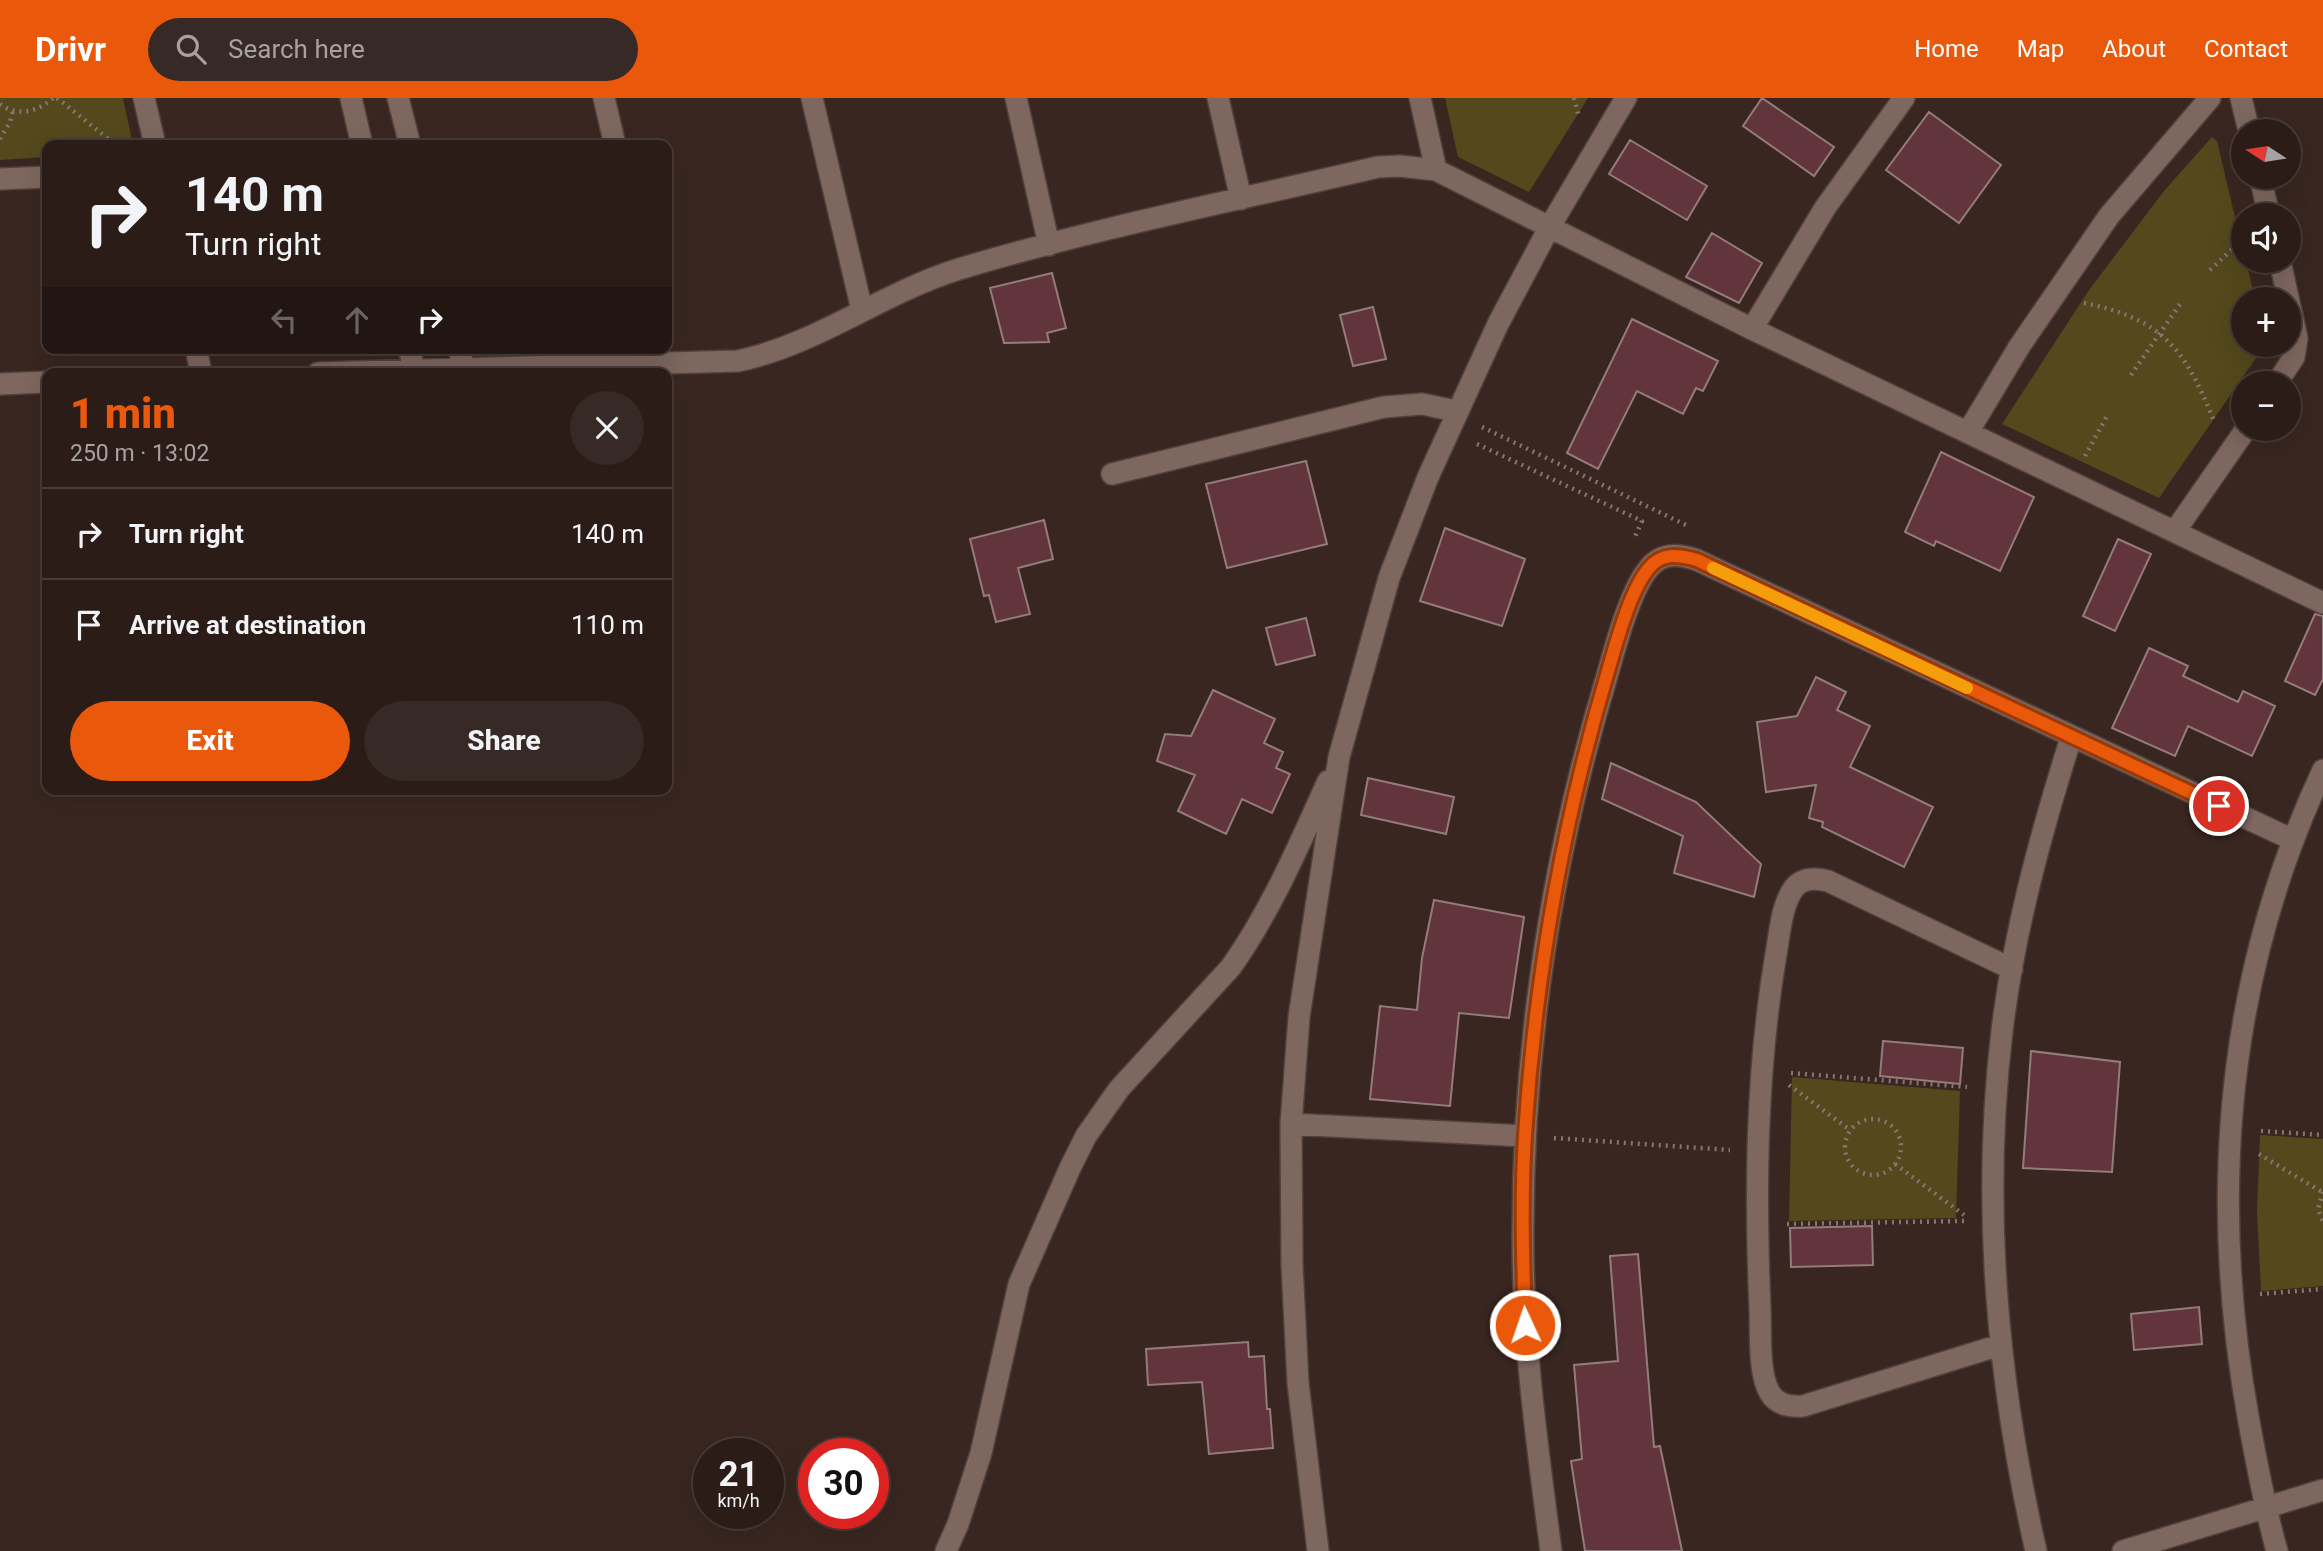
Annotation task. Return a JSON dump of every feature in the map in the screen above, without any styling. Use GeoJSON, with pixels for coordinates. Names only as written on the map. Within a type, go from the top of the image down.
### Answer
{"type":"FeatureCollection","features":[{"type":"Feature","properties":{"kind":"street"},"geometry":{"type":"LineString","coordinates":[[144,98],[154,140]]}},
{"type":"Feature","properties":{"kind":"street"},"geometry":{"type":"LineString","coordinates":[[351,98],[361,140]]}},
{"type":"Feature","properties":{"kind":"street"},"geometry":{"type":"LineString","coordinates":[[398,98],[409,140]]}},
{"type":"Feature","properties":{"kind":"street"},"geometry":{"type":"LineString","coordinates":[[604,98],[614,140]]}},
{"type":"Feature","properties":{"kind":"street"},"geometry":{"type":"LineString","coordinates":[[811,98],[862,310]]}},
{"type":"Feature","properties":{"kind":"street"},"geometry":{"type":"LineString","coordinates":[[1016,98],[1049,244]]}},
{"type":"Feature","properties":{"kind":"street"},"geometry":{"type":"LineString","coordinates":[[1218,98],[1241,199]]}},
{"type":"Feature","properties":{"kind":"street"},"geometry":{"type":"LineString","coordinates":[[1420,98],[1436,170]]}},
{"type":"Feature","properties":{"kind":"street"},"geometry":{"type":"LineString","coordinates":[[1318,1551],[1298,1383],[1292,1265],[1291,1124],[1298,1017],[1339,757],[1389,578],[1456,411],[1492,335],[1549,228],[1626,98]]}},
{"type":"Feature","properties":{"kind":"street"},"geometry":{"type":"LineString","coordinates":[[1752,329],[1825,208],[1904,98]]}},
{"type":"Feature","properties":{"kind":"street"},"geometry":{"type":"LineString","coordinates":[[1968,432],[2052,297],[2109,216],[2210,98]]}},
{"type":"Feature","properties":{"kind":"street"},"geometry":{"type":"LineString","coordinates":[[2241,98],[2246,119]]}},
{"type":"Feature","properties":{"kind":"street"},"geometry":{"type":"LineString","coordinates":[[423,368],[461,359],[665,356],[738,361],[765,355],[819,334],[862,310],[930,279],[1049,244],[1378,167],[1400,166],[1436,170],[1752,329],[2323,603]]}},
{"type":"Feature","properties":{"kind":"street"},"geometry":{"type":"LineString","coordinates":[[0,179],[42,177]]}},
{"type":"Feature","properties":{"kind":"street"},"geometry":{"type":"LineString","coordinates":[[2283,273],[2297,338],[2294,357],[2285,371]]}},
{"type":"Feature","properties":{"kind":"street"},"geometry":{"type":"LineString","coordinates":[[0,384],[42,382]]}},
{"type":"Feature","properties":{"kind":"street"},"geometry":{"type":"LineString","coordinates":[[1112,474],[1384,407],[1422,404],[1456,411]]}},
{"type":"Feature","properties":{"kind":"street"},"geometry":{"type":"LineString","coordinates":[[2175,531],[2237,441]]}},
{"type":"Feature","properties":{"kind":"street"},"geometry":{"type":"LineString","coordinates":[[1551,1551],[1527,1348],[1523,1229],[1525,1136],[1543,963],[1565,842],[1594,717],[1625,620],[1648,568],[1660,558],[1672,555],[1697,560],[2293,840]]}},
{"type":"Feature","properties":{"kind":"street"},"geometry":{"type":"LineString","coordinates":[[2036,1551],[2012,1438],[2000,1345],[1992,1211],[1996,1090],[2012,970],[2040,841],[2071,737]]}},
{"type":"Feature","properties":{"kind":"street"},"geometry":{"type":"LineString","coordinates":[[946,1551],[981,1453],[1019,1284],[1070,1168],[1086,1136],[1119,1088],[1223,976],[1247,945],[1271,902],[1339,757]]}},
{"type":"Feature","properties":{"kind":"street"},"geometry":{"type":"LineString","coordinates":[[2277,1551],[2242,1382],[2232,1296],[2226,1210],[2229,1133],[2239,1040],[2249,986],[2293,840],[2323,770]]}},
{"type":"Feature","properties":{"kind":"street"},"geometry":{"type":"LineString","coordinates":[[2000,1345],[1803,1406],[1790,1406],[1779,1402],[1770,1394],[1763,1364],[1758,1151],[1767,1072],[1767,1019],[1782,922],[1795,887],[1805,880],[1828,881],[2012,970]]}},
{"type":"Feature","properties":{"kind":"street"},"geometry":{"type":"LineString","coordinates":[[1291,1124],[1525,1136]]}},
{"type":"Feature","properties":{"kind":"street"},"geometry":{"type":"LineString","coordinates":[[2123,1551],[2323,1490]]}},
{"type":"Feature","properties":{"kind":"path"},"geometry":{"type":"LineString","coordinates":[[0,104],[13,110],[31,111],[55,98],[110,140]]}},
{"type":"Feature","properties":{"kind":"path"},"geometry":{"type":"LineString","coordinates":[[0,139],[10,122],[13,110]]}},
{"type":"Feature","properties":{"kind":"path"},"geometry":{"type":"LineString","coordinates":[[2210,270],[2231,250]]}},
{"type":"Feature","properties":{"kind":"path"},"geometry":{"type":"LineString","coordinates":[[2052,297],[2123,312],[2159,332],[2175,347],[2194,374],[2228,454]]}},
{"type":"Feature","properties":{"kind":"path"},"geometry":{"type":"LineString","coordinates":[[2131,375],[2180,304]]}},
{"type":"Feature","properties":{"kind":"path"},"geometry":{"type":"LineString","coordinates":[[2073,482],[2108,414]]}},
{"type":"Feature","properties":{"kind":"path"},"geometry":{"type":"LineString","coordinates":[[1633,542],[1642,522],[1475,443],[1482,427],[1708,536],[1697,560]]}},
{"type":"Feature","properties":{"kind":"path"},"geometry":{"type":"LineString","coordinates":[[1767,1072],[1996,1090]]}},
{"type":"Feature","properties":{"kind":"path"},"geometry":{"type":"LineString","coordinates":[[1767,1072],[1850,1130]]}},
{"type":"Feature","properties":{"kind":"path"},"geometry":{"type":"LineString","coordinates":[[1866,1119],[1878,1119],[1889,1124],[1898,1134],[1901,1146],[1895,1164],[1880,1175],[1867,1175],[1856,1170],[1847,1160],[1844,1148],[1854,1125],[1866,1119]]}},
{"type":"Feature","properties":{"kind":"path"},"geometry":{"type":"LineString","coordinates":[[2229,1133],[2323,1135]]}},
{"type":"Feature","properties":{"kind":"path"},"geometry":{"type":"LineString","coordinates":[[2229,1133],[2323,1191],[2318,1209],[2323,1222]]}},
{"type":"Feature","properties":{"kind":"path"},"geometry":{"type":"LineString","coordinates":[[1525,1136],[1758,1151]]}},
{"type":"Feature","properties":{"kind":"path"},"geometry":{"type":"LineString","coordinates":[[1758,1225],[1973,1221],[1895,1164]]}},
{"type":"Feature","properties":{"kind":"path"},"geometry":{"type":"LineString","coordinates":[[2232,1296],[2323,1289]]}},
{"type":"Feature","properties":{"kind":"shaded area"},"geometry":{"type":"Polygon","coordinates":[[[0,98],[123,98],[132,140],[42,140],[42,157],[0,160],[0,98]]]}},
{"type":"Feature","properties":{"kind":"shaded area"},"geometry":{"type":"Polygon","coordinates":[[[1445,98],[1588,98],[1529,192],[1458,157],[1445,98]]]}},
{"type":"Feature","properties":{"kind":"shaded area"},"geometry":{"type":"Polygon","coordinates":[[[2212,137],[2217,141],[2232,203],[2231,273],[2249,273],[2252,287],[2231,287],[2231,357],[2257,357],[2247,371],[2231,371],[2231,394],[2159,498],[2002,424],[2089,290],[2164,191],[2212,137]]]}},
{"type":"Feature","properties":{"kind":"shaded area"},"geometry":{"type":"Polygon","coordinates":[[[1792,1077],[1960,1091],[1956,1218],[1789,1221],[1792,1077]]]}},
{"type":"Feature","properties":{"kind":"shaded area"},"geometry":{"type":"Polygon","coordinates":[[[2260,1135],[2323,1139],[2323,1286],[2261,1291],[2257,1211],[2260,1135]]]}},
{"type":"Feature","properties":{"kind":"building"},"geometry":{"type":"Polygon","coordinates":[[[1762,98],[1834,147],[1814,176],[1743,126],[1762,98]]]}},
{"type":"Feature","properties":{"kind":"building"},"geometry":{"type":"Polygon","coordinates":[[[1929,112],[2001,165],[1959,223],[1886,170],[1929,112]]]}},
{"type":"Feature","properties":{"kind":"building"},"geometry":{"type":"Polygon","coordinates":[[[1630,140],[1707,186],[1687,220],[1609,174],[1630,140]]]}},
{"type":"Feature","properties":{"kind":"building"},"geometry":{"type":"Polygon","coordinates":[[[1712,233],[1762,263],[1739,303],[1686,277],[1712,233]]]}},
{"type":"Feature","properties":{"kind":"building"},"geometry":{"type":"Polygon","coordinates":[[[1052,273],[1066,328],[1047,333],[1049,342],[1004,343],[990,288],[1052,273]]]}},
{"type":"Feature","properties":{"kind":"building"},"geometry":{"type":"Polygon","coordinates":[[[1373,307],[1386,359],[1353,366],[1340,315],[1373,307]]]}},
{"type":"Feature","properties":{"kind":"building"},"geometry":{"type":"Polygon","coordinates":[[[1632,319],[1718,361],[1703,391],[1696,388],[1683,414],[1637,391],[1598,469],[1567,453],[1632,319]]]}},
{"type":"Feature","properties":{"kind":"building"},"geometry":{"type":"Polygon","coordinates":[[[1941,452],[2034,497],[2000,571],[1936,541],[1934,546],[1905,532],[1941,452]]]}},
{"type":"Feature","properties":{"kind":"building"},"geometry":{"type":"Polygon","coordinates":[[[1306,461],[1327,544],[1227,568],[1206,484],[1306,461]]]}},
{"type":"Feature","properties":{"kind":"building"},"geometry":{"type":"Polygon","coordinates":[[[1044,520],[1053,559],[1018,568],[1030,614],[996,622],[989,595],[984,596],[970,539],[1044,520]]]}},
{"type":"Feature","properties":{"kind":"building"},"geometry":{"type":"Polygon","coordinates":[[[1445,528],[1525,559],[1502,626],[1420,601],[1445,528]]]}},
{"type":"Feature","properties":{"kind":"building"},"geometry":{"type":"Polygon","coordinates":[[[2118,539],[2151,554],[2115,631],[2083,616],[2118,539]]]}},
{"type":"Feature","properties":{"kind":"building"},"geometry":{"type":"Polygon","coordinates":[[[2315,614],[2323,616],[2323,679],[2315,695],[2285,681],[2315,614]]]}},
{"type":"Feature","properties":{"kind":"building"},"geometry":{"type":"Polygon","coordinates":[[[1306,618],[1315,655],[1276,665],[1266,628],[1306,618]]]}},
{"type":"Feature","properties":{"kind":"building"},"geometry":{"type":"Polygon","coordinates":[[[2149,648],[2188,666],[2183,676],[2238,702],[2243,691],[2275,706],[2252,756],[2188,726],[2175,756],[2112,728],[2149,648]]]}},
{"type":"Feature","properties":{"kind":"building"},"geometry":{"type":"Polygon","coordinates":[[[1816,677],[1846,692],[1837,710],[1870,726],[1850,767],[1933,807],[1904,867],[1822,827],[1823,822],[1809,818],[1816,785],[1766,792],[1757,722],[1797,716],[1816,677]]]}},
{"type":"Feature","properties":{"kind":"building"},"geometry":{"type":"Polygon","coordinates":[[[1213,690],[1275,719],[1264,743],[1283,752],[1276,768],[1290,774],[1272,813],[1242,799],[1226,834],[1178,811],[1195,775],[1157,761],[1165,734],[1191,736],[1213,690]]]}},
{"type":"Feature","properties":{"kind":"building"},"geometry":{"type":"Polygon","coordinates":[[[1611,763],[1696,802],[1761,864],[1754,897],[1674,873],[1683,836],[1602,799],[1611,763]]]}},
{"type":"Feature","properties":{"kind":"building"},"geometry":{"type":"Polygon","coordinates":[[[1368,778],[1454,797],[1446,834],[1361,815],[1368,778]]]}},
{"type":"Feature","properties":{"kind":"building"},"geometry":{"type":"Polygon","coordinates":[[[1434,900],[1524,917],[1509,1018],[1459,1013],[1450,1106],[1370,1099],[1380,1006],[1417,1010],[1422,958],[1434,900]]]}},
{"type":"Feature","properties":{"kind":"building"},"geometry":{"type":"Polygon","coordinates":[[[1883,1041],[1963,1048],[1960,1084],[1880,1076],[1883,1041]]]}},
{"type":"Feature","properties":{"kind":"building"},"geometry":{"type":"Polygon","coordinates":[[[2031,1051],[2120,1062],[2112,1172],[2023,1168],[2031,1051]]]}},
{"type":"Feature","properties":{"kind":"building"},"geometry":{"type":"Polygon","coordinates":[[[1872,1226],[1873,1265],[1791,1267],[1790,1228],[1872,1226]]]}},
{"type":"Feature","properties":{"kind":"building"},"geometry":{"type":"Polygon","coordinates":[[[1638,1254],[1654,1447],[1660,1446],[1682,1551],[1585,1551],[1571,1461],[1582,1459],[1574,1365],[1618,1361],[1610,1256],[1638,1254]]]}},
{"type":"Feature","properties":{"kind":"building"},"geometry":{"type":"Polygon","coordinates":[[[2199,1307],[2202,1344],[2134,1350],[2131,1314],[2199,1307]]]}},
{"type":"Feature","properties":{"kind":"building"},"geometry":{"type":"Polygon","coordinates":[[[1248,1342],[1249,1357],[1264,1356],[1267,1409],[1270,1409],[1273,1448],[1209,1454],[1202,1382],[1148,1385],[1146,1349],[1248,1342]]]}},
{"type":"Feature","properties":{"kind":"slow traffic"},"geometry":{"type":"LineString","coordinates":[[1713,568],[1967,688]]}},
{"type":"Feature","properties":{"kind":"route"},"geometry":{"type":"LineString","coordinates":[[1525,1325],[1525,1136],[1534,1030],[1553,903],[1578,782],[1612,658],[1640,582],[1648,568],[1660,558],[1672,555],[1697,560],[2219,806]]}}]}
